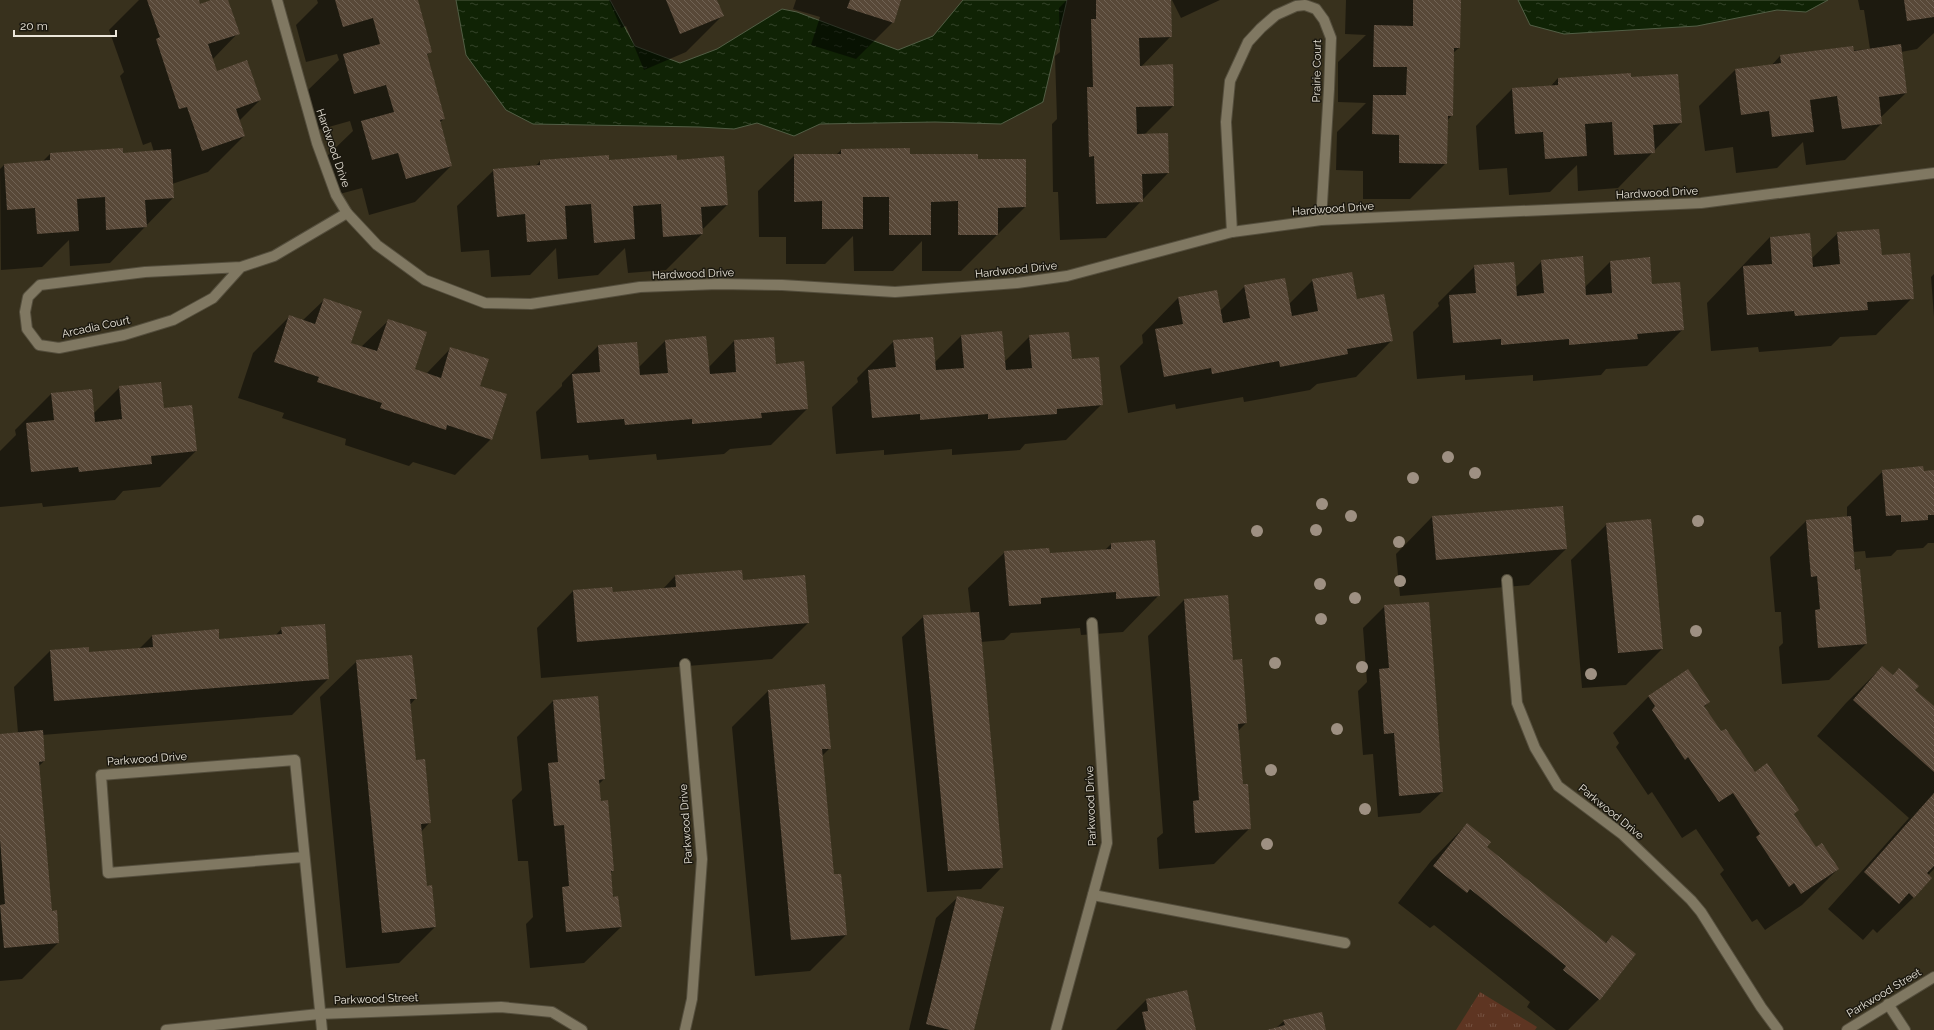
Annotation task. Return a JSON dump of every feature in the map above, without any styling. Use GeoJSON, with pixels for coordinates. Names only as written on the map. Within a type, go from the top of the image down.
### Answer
{"type":"FeatureCollection","features":[{"type":"Feature","properties":{"kind":"street","name":"Hardwood Drive"},"geometry":{"type":"LineString","coordinates":[[277,0],[317,143],[336,195],[347,213],[377,245],[426,280],[486,303],[531,304],[647,287],[718,284],[782,285],[895,292],[1017,284],[1067,276],[1232,232],[1321,220],[1700,203],[1934,173]]}},
{"type":"Feature","properties":{"kind":"street","name":"Prairie Court"},"geometry":{"type":"LineString","coordinates":[[1232,232],[1226,122],[1230,81],[1239,60],[1253,37],[1276,15],[1296,6],[1305,5],[1316,9],[1324,20],[1331,38],[1321,220]]}},
{"type":"Feature","properties":{"kind":"street","name":"Arcadia Court"},"geometry":{"type":"LineString","coordinates":[[241,268],[213,298],[173,320],[124,335],[59,348],[39,345],[27,329],[25,312],[28,297],[40,285],[145,272],[241,268],[274,256],[347,213]]}},
{"type":"Feature","properties":{"kind":"street","name":"Parkwood Drive"},"geometry":{"type":"LineString","coordinates":[[1507,580],[1517,703],[1535,748],[1558,786],[1622,834],[1702,912],[1761,1007],[1778,1030]]}},
{"type":"Feature","properties":{"kind":"street","name":"Parkwood Drive"},"geometry":{"type":"LineString","coordinates":[[1056,1030],[1107,843],[1092,623]]}},
{"type":"Feature","properties":{"kind":"street","name":"Parkwood Drive"},"geometry":{"type":"LineString","coordinates":[[685,664],[702,859],[692,999],[685,1030]]}},
{"type":"Feature","properties":{"kind":"street","name":"Parkwood Drive"},"geometry":{"type":"LineString","coordinates":[[304,857],[108,872],[101,775],[295,760],[319,1014],[322,1030]]}},
{"type":"Feature","properties":{"kind":"street"},"geometry":{"type":"LineString","coordinates":[[1093,895],[1345,942]]}},
{"type":"Feature","properties":{"kind":"street","name":"Parkwood Street"},"geometry":{"type":"LineString","coordinates":[[1847,1030],[1934,977]]}},
{"type":"Feature","properties":{"kind":"street"},"geometry":{"type":"LineString","coordinates":[[1888,1004],[1905,1030]]}},
{"type":"Feature","properties":{"kind":"street","name":"Parkwood Street"},"geometry":{"type":"LineString","coordinates":[[166,1030],[319,1014],[501,1007],[552,1012],[582,1030]]}},
{"type":"Feature","properties":{"kind":"green space"},"geometry":{"type":"Polygon","coordinates":[[[1480,992],[1537,1027],[1535,1030],[1456,1030],[1480,992]]]}},
{"type":"Feature","properties":{"kind":"water"},"geometry":{"type":"Polygon","coordinates":[[[456,0],[610,0],[635,46],[680,63],[717,49],[782,9],[797,12],[898,50],[933,36],[963,0],[1067,0],[1043,102],[1001,124],[935,122],[820,124],[794,136],[757,123],[734,129],[533,124],[506,110],[466,55],[456,0]]]}},
{"type":"Feature","properties":{"kind":"water"},"geometry":{"type":"Polygon","coordinates":[[[1518,0],[1828,0],[1806,12],[1777,10],[1697,26],[1564,34],[1530,25],[1518,0]]]}},
{"type":"Feature","properties":{"kind":"building"},"geometry":{"type":"Polygon","coordinates":[[[147,0],[199,0],[200,4],[211,0],[228,0],[240,34],[208,44],[217,71],[247,60],[261,100],[236,109],[245,136],[202,151],[187,107],[179,109],[156,39],[160,37],[147,0]]]}},
{"type":"Feature","properties":{"kind":"building"},"geometry":{"type":"Polygon","coordinates":[[[335,0],[418,0],[432,52],[427,54],[445,119],[440,120],[452,166],[406,179],[398,153],[372,160],[361,121],[394,112],[386,85],[354,94],[343,54],[380,44],[373,18],[343,27],[335,0]]]}},
{"type":"Feature","properties":{"kind":"building"},"geometry":{"type":"Polygon","coordinates":[[[666,0],[717,0],[724,16],[680,34],[666,0]]]}},
{"type":"Feature","properties":{"kind":"building"},"geometry":{"type":"Polygon","coordinates":[[[850,0],[901,0],[894,23],[847,8],[850,0]]]}},
{"type":"Feature","properties":{"kind":"building"},"geometry":{"type":"Polygon","coordinates":[[[1096,0],[1171,0],[1172,37],[1139,38],[1140,66],[1173,64],[1174,106],[1136,107],[1137,134],[1168,133],[1169,173],[1142,174],[1143,202],[1096,204],[1094,156],[1089,157],[1087,87],[1093,87],[1091,19],[1096,19],[1096,0]]]}},
{"type":"Feature","properties":{"kind":"building"},"geometry":{"type":"Polygon","coordinates":[[[1413,0],[1461,0],[1460,48],[1454,48],[1453,116],[1448,116],[1447,164],[1399,163],[1399,135],[1372,134],[1373,95],[1406,95],[1407,67],[1373,67],[1374,25],[1413,26],[1413,0]]]}},
{"type":"Feature","properties":{"kind":"building"},"geometry":{"type":"Polygon","coordinates":[[[1904,0],[1934,0],[1934,17],[1907,21],[1904,0]]]}},
{"type":"Feature","properties":{"kind":"building"},"geometry":{"type":"Polygon","coordinates":[[[1901,44],[1907,93],[1879,97],[1882,124],[1842,129],[1837,96],[1810,100],[1814,132],[1772,137],[1769,111],[1741,115],[1735,69],[1781,63],[1780,55],[1853,46],[1854,51],[1901,44]]]}},
{"type":"Feature","properties":{"kind":"building"},"geometry":{"type":"Polygon","coordinates":[[[1631,73],[1631,77],[1678,74],[1682,123],[1653,125],[1655,153],[1614,155],[1612,122],[1585,124],[1587,156],[1545,159],[1543,132],[1515,134],[1512,88],[1558,85],[1558,78],[1631,73]]]}},
{"type":"Feature","properties":{"kind":"building"},"geometry":{"type":"Polygon","coordinates":[[[123,148],[123,153],[171,149],[174,198],[145,200],[147,227],[106,230],[105,197],[77,199],[79,231],[37,234],[35,208],[7,210],[4,164],[50,160],[50,153],[123,148]]]}},
{"type":"Feature","properties":{"kind":"building"},"geometry":{"type":"Polygon","coordinates":[[[910,148],[910,154],[978,154],[978,159],[1026,159],[1026,207],[998,208],[998,235],[958,235],[958,201],[931,202],[931,235],[889,235],[889,197],[863,197],[863,229],[822,229],[822,201],[794,202],[794,154],[841,154],[841,149],[910,148]]]}},
{"type":"Feature","properties":{"kind":"building"},"geometry":{"type":"Polygon","coordinates":[[[609,155],[609,160],[677,155],[677,160],[724,156],[728,205],[701,207],[703,234],[663,237],[661,204],[633,206],[635,239],[594,243],[591,204],[565,206],[567,239],[527,242],[525,214],[497,217],[493,169],[540,165],[540,160],[609,155]]]}},
{"type":"Feature","properties":{"kind":"building"},"geometry":{"type":"Polygon","coordinates":[[[1879,229],[1882,255],[1910,253],[1914,299],[1867,302],[1868,310],[1795,316],[1794,311],[1747,315],[1743,266],[1772,264],[1770,237],[1810,233],[1813,267],[1840,264],[1837,232],[1879,229]]]}},
{"type":"Feature","properties":{"kind":"building"},"geometry":{"type":"Polygon","coordinates":[[[1583,256],[1586,295],[1612,293],[1610,261],[1650,257],[1652,284],[1680,282],[1684,330],[1637,334],[1638,339],[1569,345],[1569,339],[1501,345],[1501,339],[1453,343],[1449,295],[1476,293],[1474,265],[1514,262],[1517,296],[1544,293],[1541,260],[1583,256]]]}},
{"type":"Feature","properties":{"kind":"building"},"geometry":{"type":"Polygon","coordinates":[[[1352,272],[1357,299],[1384,294],[1393,341],[1347,349],[1348,354],[1280,367],[1279,361],[1212,374],[1211,368],[1164,377],[1155,329],[1183,324],[1178,297],[1217,290],[1223,323],[1250,318],[1244,285],[1285,278],[1292,316],[1318,311],[1312,279],[1352,272]]]}},
{"type":"Feature","properties":{"kind":"building"},"geometry":{"type":"Polygon","coordinates":[[[324,298],[362,311],[351,343],[377,351],[388,319],[427,332],[415,369],[441,378],[450,347],[489,359],[480,386],[507,394],[492,440],[447,425],[446,430],[380,408],[382,403],[317,382],[319,377],[274,362],[289,315],[315,324],[324,298]]]}},
{"type":"Feature","properties":{"kind":"building"},"geometry":{"type":"Polygon","coordinates":[[[1002,331],[1006,370],[1032,368],[1029,335],[1069,332],[1072,359],[1099,357],[1103,405],[1057,409],[1057,414],[988,419],[988,414],[920,420],[920,414],[872,418],[868,370],[896,367],[893,340],[933,337],[936,370],[964,368],[961,335],[1002,331]]]}},
{"type":"Feature","properties":{"kind":"building"},"geometry":{"type":"Polygon","coordinates":[[[706,336],[710,374],[736,372],[734,340],[774,337],[776,364],[804,361],[808,409],[761,413],[762,418],[692,424],[692,419],[625,425],[624,419],[577,423],[572,374],[600,372],[598,345],[637,342],[640,375],[668,373],[665,340],[706,336]]]}},
{"type":"Feature","properties":{"kind":"building"},"geometry":{"type":"Polygon","coordinates":[[[161,382],[164,408],[192,405],[197,451],[151,456],[152,464],[79,472],[78,467],[31,472],[26,423],[54,420],[51,393],[92,389],[95,422],[122,419],[119,386],[161,382]]]}},
{"type":"Feature","properties":{"kind":"building"},"geometry":{"type":"Polygon","coordinates":[[[1923,466],[1924,471],[1934,470],[1934,515],[1928,515],[1928,520],[1901,522],[1901,515],[1886,516],[1882,470],[1923,466]]]}},
{"type":"Feature","properties":{"kind":"building"},"geometry":{"type":"Polygon","coordinates":[[[1563,506],[1567,549],[1436,560],[1432,516],[1563,506]]]}},
{"type":"Feature","properties":{"kind":"building"},"geometry":{"type":"Polygon","coordinates":[[[1851,516],[1855,570],[1860,569],[1867,644],[1818,648],[1815,610],[1820,609],[1817,576],[1811,577],[1806,520],[1851,516]]]}},
{"type":"Feature","properties":{"kind":"building"},"geometry":{"type":"Polygon","coordinates":[[[1651,519],[1663,649],[1618,653],[1606,523],[1651,519]]]}},
{"type":"Feature","properties":{"kind":"building"},"geometry":{"type":"Polygon","coordinates":[[[1155,540],[1160,596],[1116,599],[1116,592],[1041,598],[1041,604],[1009,606],[1004,551],[1049,548],[1050,553],[1111,549],[1111,543],[1155,540]]]}},
{"type":"Feature","properties":{"kind":"building"},"geometry":{"type":"Polygon","coordinates":[[[742,570],[743,580],[805,575],[809,623],[577,642],[573,590],[612,587],[613,592],[676,587],[675,575],[742,570]]]}},
{"type":"Feature","properties":{"kind":"building"},"geometry":{"type":"Polygon","coordinates":[[[1228,595],[1233,660],[1242,659],[1247,723],[1238,724],[1243,784],[1248,784],[1251,829],[1195,833],[1193,801],[1199,800],[1184,599],[1228,595]]]}},
{"type":"Feature","properties":{"kind":"building"},"geometry":{"type":"Polygon","coordinates":[[[1429,602],[1443,792],[1399,796],[1394,733],[1384,734],[1379,669],[1389,668],[1384,605],[1429,602]]]}},
{"type":"Feature","properties":{"kind":"building"},"geometry":{"type":"Polygon","coordinates":[[[979,612],[1003,868],[948,871],[923,615],[979,612]]]}},
{"type":"Feature","properties":{"kind":"building"},"geometry":{"type":"Polygon","coordinates":[[[325,624],[329,679],[54,701],[50,650],[89,647],[89,652],[153,647],[152,635],[219,629],[219,639],[282,634],[281,627],[325,624]]]}},
{"type":"Feature","properties":{"kind":"building"},"geometry":{"type":"Polygon","coordinates":[[[412,655],[417,699],[410,699],[416,760],[425,759],[431,823],[421,824],[427,886],[432,885],[436,927],[382,933],[356,660],[412,655]]]}},
{"type":"Feature","properties":{"kind":"building"},"geometry":{"type":"Polygon","coordinates":[[[1882,666],[1893,675],[1899,668],[1919,686],[1915,690],[1934,706],[1934,772],[1853,700],[1882,666]]]}},
{"type":"Feature","properties":{"kind":"building"},"geometry":{"type":"Polygon","coordinates":[[[1688,669],[1710,702],[1704,706],[1721,731],[1726,729],[1755,772],[1767,763],[1799,810],[1794,814],[1816,847],[1822,843],[1839,869],[1801,894],[1794,883],[1789,887],[1756,837],[1760,834],[1733,793],[1719,802],[1688,757],[1685,760],[1652,710],[1655,706],[1648,696],[1688,669]]]}},
{"type":"Feature","properties":{"kind":"building"},"geometry":{"type":"Polygon","coordinates":[[[825,684],[831,749],[822,749],[834,874],[841,874],[847,935],[791,940],[768,690],[825,684]]]}},
{"type":"Feature","properties":{"kind":"building"},"geometry":{"type":"Polygon","coordinates":[[[598,696],[605,779],[599,780],[601,801],[608,800],[614,871],[611,871],[613,897],[618,896],[622,927],[566,932],[562,887],[569,886],[564,825],[554,826],[548,763],[558,762],[553,700],[598,696]]]}},
{"type":"Feature","properties":{"kind":"building"},"geometry":{"type":"Polygon","coordinates":[[[43,730],[45,761],[39,762],[52,911],[57,910],[59,943],[4,948],[0,905],[5,904],[0,839],[0,734],[43,730]]]}},
{"type":"Feature","properties":{"kind":"building"},"geometry":{"type":"Polygon","coordinates":[[[1934,793],[1934,866],[1927,873],[1932,878],[1914,898],[1909,893],[1899,904],[1864,872],[1934,793]]]}},
{"type":"Feature","properties":{"kind":"building"},"geometry":{"type":"Polygon","coordinates":[[[1467,823],[1491,842],[1487,847],[1606,943],[1612,935],[1636,954],[1600,1000],[1563,970],[1566,966],[1470,889],[1467,893],[1433,866],[1467,823]]]}},
{"type":"Feature","properties":{"kind":"building"},"geometry":{"type":"Polygon","coordinates":[[[957,896],[1004,907],[974,1030],[950,1030],[926,1024],[957,896]]]}},
{"type":"Feature","properties":{"kind":"building"},"geometry":{"type":"Polygon","coordinates":[[[1187,990],[1196,1030],[1146,1030],[1142,1012],[1148,1011],[1146,999],[1187,990]]]}},
{"type":"Feature","properties":{"kind":"building"},"geometry":{"type":"Polygon","coordinates":[[[1322,1012],[1326,1030],[1267,1030],[1285,1025],[1283,1020],[1322,1012]]]}}]}
